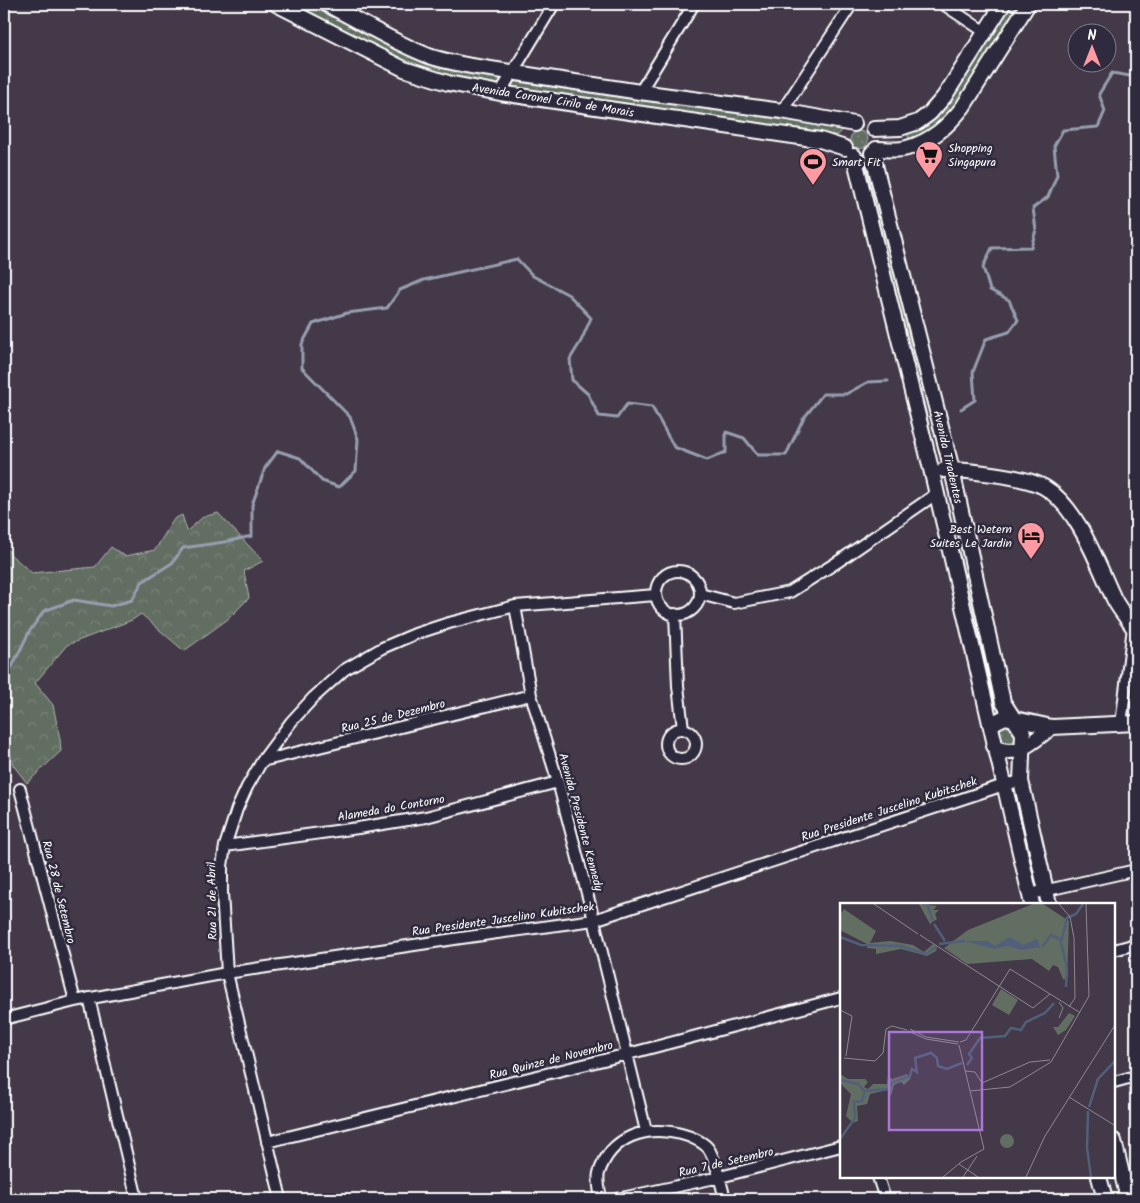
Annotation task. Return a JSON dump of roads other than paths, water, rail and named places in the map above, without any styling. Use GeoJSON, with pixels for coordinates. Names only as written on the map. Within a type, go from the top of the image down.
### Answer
{"type":"FeatureCollection","features":[{"type":"Feature","properties":{"kind":"main road","name":"Avenida Coronel Cirilo de Morais"},"geometry":{"type":"LineString","coordinates":[[276,4],[404,69],[448,83],[500,93],[820,140],[850,152]]}},
{"type":"Feature","properties":{"kind":"main road","name":"Avenida Coronel Cirilo de Morais"},"geometry":{"type":"LineString","coordinates":[[326,4],[412,49],[430,56],[471,66],[640,92],[782,110],[854,124]]}},
{"type":"Feature","properties":{"kind":"main road"},"geometry":{"type":"LineString","coordinates":[[874,129],[900,128],[918,122],[930,113],[944,97],[1003,4]]}},
{"type":"Feature","properties":{"kind":"main road"},"geometry":{"type":"LineString","coordinates":[[874,151],[878,139],[874,129],[865,123],[854,124],[846,131],[844,142],[850,152],[864,157],[874,151],[906,149],[941,132],[963,107],[1028,4]]}},
{"type":"Feature","properties":{"kind":"main road"},"geometry":{"type":"LineString","coordinates":[[900,128],[906,149]]}},
{"type":"Feature","properties":{"kind":"main road","name":"Avenida Tiradentes"},"geometry":{"type":"LineString","coordinates":[[874,151],[952,470],[1003,702],[1012,718],[1021,726],[1023,733],[1021,781],[1049,903]]}},
{"type":"Feature","properties":{"kind":"main road","name":"Avenida Tiradentes"},"geometry":{"type":"LineString","coordinates":[[850,152],[932,473],[1031,899]]}},
{"type":"Feature","properties":{"kind":"main road"},"geometry":{"type":"LineString","coordinates":[[932,473],[952,470],[1027,480],[1043,486],[1053,493],[1066,508],[1090,545],[1115,601],[1134,627]]}},
{"type":"Feature","properties":{"kind":"main road"},"geometry":{"type":"LineString","coordinates":[[991,727],[1000,719],[1012,718],[1052,728],[1136,722]]}},
{"type":"Feature","properties":{"kind":"main road"},"geometry":{"type":"LineString","coordinates":[[994,746],[1001,751],[1010,753],[1022,749],[1052,728]]}},
{"type":"Feature","properties":{"kind":"main road"},"geometry":{"type":"LineString","coordinates":[[1115,1145],[1128,1199]]}},
{"type":"Feature","properties":{"kind":"main road"},"geometry":{"type":"LineString","coordinates":[[1099,1178],[1105,1199]]}},
{"type":"Feature","properties":{"kind":"street"},"geometry":{"type":"LineString","coordinates":[[500,93],[554,4]]}},
{"type":"Feature","properties":{"kind":"street"},"geometry":{"type":"LineString","coordinates":[[640,92],[694,4]]}},
{"type":"Feature","properties":{"kind":"street"},"geometry":{"type":"LineString","coordinates":[[782,110],[852,4]]}},
{"type":"Feature","properties":{"kind":"street"},"geometry":{"type":"LineString","coordinates":[[943,4],[985,32]]}},
{"type":"Feature","properties":{"kind":"street"},"geometry":{"type":"LineString","coordinates":[[700,594],[734,603],[790,592],[839,561],[936,494]]}},
{"type":"Feature","properties":{"kind":"street"},"geometry":{"type":"LineString","coordinates":[[678,571],[691,575],[696,580],[700,594],[694,607],[682,614],[675,614],[662,608],[656,595],[656,588],[664,576],[678,571]]}},
{"type":"Feature","properties":{"kind":"street","name":"Rua 21 de Abril"},"geometry":{"type":"LineString","coordinates":[[281,1199],[227,973],[222,893],[222,866],[226,846],[246,787],[262,761],[291,722],[313,698],[344,670],[382,648],[415,634],[515,606],[656,595]]}},
{"type":"Feature","properties":{"kind":"street","name":"Avenida Presidente Kennedy"},"geometry":{"type":"LineString","coordinates":[[515,606],[531,695],[558,782],[646,1131]]}},
{"type":"Feature","properties":{"kind":"street"},"geometry":{"type":"LineString","coordinates":[[675,614],[678,686],[683,729]]}},
{"type":"Feature","properties":{"kind":"street"},"geometry":{"type":"LineString","coordinates":[[1121,724],[1134,627]]}},
{"type":"Feature","properties":{"kind":"street","name":"Rua 25 de Dezembro"},"geometry":{"type":"LineString","coordinates":[[262,761],[531,695]]}},
{"type":"Feature","properties":{"kind":"street","name":"Rua Presidente Juscelino Kubitschek"},"geometry":{"type":"LineString","coordinates":[[4,1019],[74,1001],[227,973],[594,920],[1021,781]]}},
{"type":"Feature","properties":{"kind":"street","name":"Alameda do Contorno"},"geometry":{"type":"LineString","coordinates":[[226,846],[358,828],[426,816],[558,782]]}},
{"type":"Feature","properties":{"kind":"street","name":"Rua 28 de Setembro"},"geometry":{"type":"LineString","coordinates":[[20,789],[74,1001]]}},
{"type":"Feature","properties":{"kind":"street"},"geometry":{"type":"LineString","coordinates":[[1031,899],[1046,890],[1136,870]]}},
{"type":"Feature","properties":{"kind":"street"},"geometry":{"type":"LineString","coordinates":[[1115,950],[1136,944]]}},
{"type":"Feature","properties":{"kind":"street"},"geometry":{"type":"LineString","coordinates":[[89,998],[137,1199]]}},
{"type":"Feature","properties":{"kind":"street","name":"Rua Quinze de Novembro"},"geometry":{"type":"LineString","coordinates":[[266,1142],[840,1000]]}},
{"type":"Feature","properties":{"kind":"street"},"geometry":{"type":"LineString","coordinates":[[1115,1082],[1136,1076]]}},
{"type":"Feature","properties":{"kind":"street"},"geometry":{"type":"LineString","coordinates":[[602,1199],[598,1174],[605,1160],[615,1147],[628,1136],[646,1131],[667,1130],[690,1136],[708,1148],[720,1177],[725,1199]]}},
{"type":"Feature","properties":{"kind":"street","name":"Rua 7 de Setembro"},"geometry":{"type":"LineString","coordinates":[[617,1199],[720,1177],[840,1146]]}},
{"type":"Feature","properties":{"kind":"street"},"geometry":{"type":"LineString","coordinates":[[878,1178],[884,1199]]}},
{"type":"Feature","properties":{"kind":"waterway"},"geometry":{"type":"LineString","coordinates":[[961,409],[975,400],[973,372],[986,339],[1009,332],[1018,320],[1009,300],[990,290],[983,267],[992,248],[1031,247],[1036,230],[1033,208],[1048,197],[1057,175],[1054,146],[1063,130],[1098,127],[1105,111],[1099,94],[1112,73],[1136,77]]}},
{"type":"Feature","properties":{"kind":"waterway"},"geometry":{"type":"LineString","coordinates":[[4,683],[29,632],[44,611],[74,600],[111,606],[132,600],[142,582],[172,563],[183,548],[252,536],[252,505],[265,468],[278,451],[300,458],[322,481],[339,487],[356,471],[358,439],[350,417],[302,368],[302,344],[313,324],[347,313],[387,308],[400,290],[424,280],[517,259],[533,276],[569,295],[591,318],[581,341],[570,359],[572,380],[588,394],[599,416],[617,418],[627,404],[652,407],[674,447],[707,460],[726,452],[726,432],[744,438],[758,455],[786,455],[803,419],[823,394],[846,394],[868,382],[888,381]]}},
{"type":"Feature","properties":{"kind":"place","name":"Shopping Singapura"},"geometry":{"type":"Point","coordinates":[929,179]}},
{"type":"Feature","properties":{"kind":"place","name":"Smart Fit"},"geometry":{"type":"Point","coordinates":[813,186]}},
{"type":"Feature","properties":{"kind":"place","name":"Best Wetern Suites Le Jardin"},"geometry":{"type":"Point","coordinates":[1031,560]}}]}
